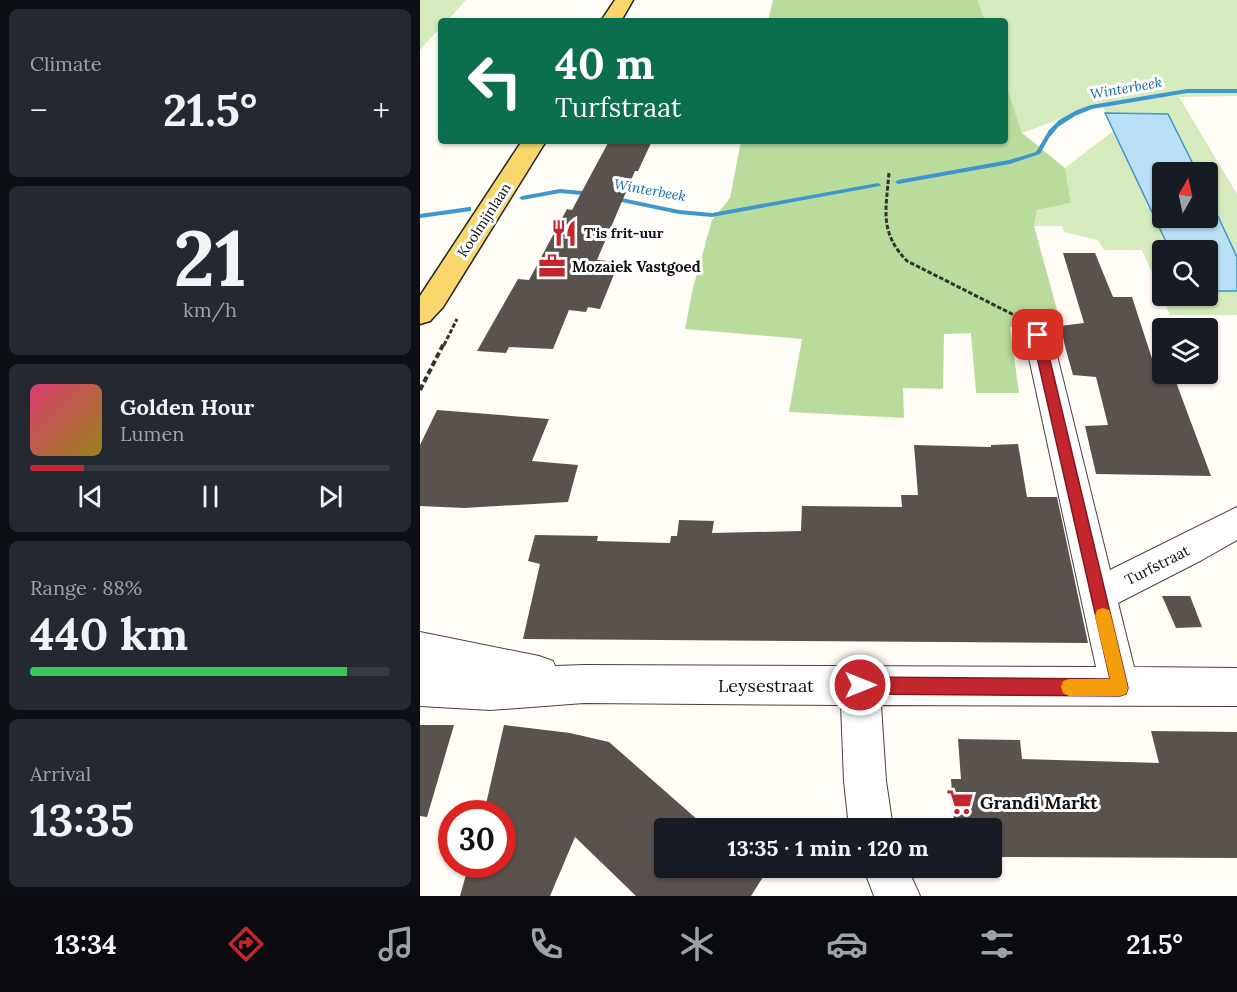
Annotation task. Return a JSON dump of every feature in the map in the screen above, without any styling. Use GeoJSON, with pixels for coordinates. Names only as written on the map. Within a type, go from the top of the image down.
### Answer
{"type":"FeatureCollection","features":[{"type":"Feature","properties":{"kind":"main road"},"geometry":{"type":"LineString","coordinates":[[613,18],[624,0]]}},
{"type":"Feature","properties":{"kind":"main road","name":"Koolmijnlaan"},"geometry":{"type":"LineString","coordinates":[[420,334],[426,307],[532,144]]}},
{"type":"Feature","properties":{"kind":"street"},"geometry":{"type":"LineString","coordinates":[[1038,335],[1120,688]]}},
{"type":"Feature","properties":{"kind":"street","name":"Turfstraat"},"geometry":{"type":"LineString","coordinates":[[1098,594],[1190,549],[1237,522]]}},
{"type":"Feature","properties":{"kind":"street","name":"Leysestraat"},"geometry":{"type":"LineString","coordinates":[[420,651],[584,684]]}},
{"type":"Feature","properties":{"kind":"street","name":"Leysestraat"},"geometry":{"type":"LineString","coordinates":[[420,687],[490,690],[584,684],[1237,687]]}},
{"type":"Feature","properties":{"kind":"street"},"geometry":{"type":"LineString","coordinates":[[860,685],[865,781],[870,818]]}},
{"type":"Feature","properties":{"kind":"street"},"geometry":{"type":"LineString","coordinates":[[890,878],[897,896]]}},
{"type":"Feature","properties":{"kind":"path"},"geometry":{"type":"LineString","coordinates":[[889,173],[885,232],[894,249],[907,261],[1014,313],[1038,335]]}},
{"type":"Feature","properties":{"kind":"green space"},"geometry":{"type":"Polygon","coordinates":[[[420,0],[466,0],[450,18],[438,18],[438,30],[420,50],[420,0]]]}},
{"type":"Feature","properties":{"kind":"green space"},"geometry":{"type":"Polygon","coordinates":[[[773,0],[978,0],[984,18],[769,18],[773,0]]]}},
{"type":"Feature","properties":{"kind":"green space"},"geometry":{"type":"Polygon","coordinates":[[[978,0],[1237,0],[1237,96],[1179,97],[1218,162],[1192,162],[1168,114],[1105,113],[1103,103],[1022,133],[1008,90],[1008,18],[984,18],[978,0]]]}},
{"type":"Feature","properties":{"kind":"green space"},"geometry":{"type":"Polygon","coordinates":[[[1008,90],[1022,133],[1065,168],[1071,203],[1037,210],[1034,226],[1061,324],[1010,327],[1019,393],[976,393],[971,333],[944,334],[943,389],[903,388],[904,418],[789,412],[802,339],[685,329],[693,288],[712,220],[730,198],[740,144],[1008,144],[1008,90]]]}},
{"type":"Feature","properties":{"kind":"green space"},"geometry":{"type":"Polygon","coordinates":[[[1113,131],[1152,212],[1152,228],[1159,228],[1165,240],[1152,240],[1152,273],[1142,250],[1104,250],[1098,240],[1064,232],[1062,226],[1034,226],[1037,210],[1071,203],[1065,168],[1113,131]]]}},
{"type":"Feature","properties":{"kind":"green space"},"geometry":{"type":"Polygon","coordinates":[[[1218,162],[1237,194],[1237,257],[1218,216],[1218,162]]]}},
{"type":"Feature","properties":{"kind":"green space"},"geometry":{"type":"Polygon","coordinates":[[[1218,291],[1237,291],[1237,315],[1170,315],[1166,306],[1218,306],[1218,291]]]}},
{"type":"Feature","properties":{"kind":"water"},"geometry":{"type":"Polygon","coordinates":[[[1105,113],[1168,114],[1192,162],[1152,162],[1152,212],[1105,113]]]}},
{"type":"Feature","properties":{"kind":"water"},"geometry":{"type":"Polygon","coordinates":[[[1218,216],[1237,257],[1237,291],[1218,291],[1218,240],[1165,240],[1160,228],[1218,228],[1218,216]]]}},
{"type":"Feature","properties":{"kind":"building"},"geometry":{"type":"Polygon","coordinates":[[[607,144],[651,144],[638,171],[635,171],[597,260],[619,262],[600,309],[588,307],[586,312],[569,310],[553,349],[509,347],[506,353],[477,351],[518,279],[529,280],[567,209],[572,210],[607,144]]]}},
{"type":"Feature","properties":{"kind":"building"},"geometry":{"type":"Polygon","coordinates":[[[1063,253],[1095,253],[1113,297],[1132,297],[1152,359],[1152,384],[1177,384],[1211,476],[1096,474],[1085,426],[1108,425],[1096,377],[1073,375],[1060,326],[1084,323],[1063,253]]]}},
{"type":"Feature","properties":{"kind":"building"},"geometry":{"type":"Polygon","coordinates":[[[437,410],[549,419],[532,461],[578,465],[568,502],[464,508],[420,506],[420,445],[437,410]]]}},
{"type":"Feature","properties":{"kind":"building"},"geometry":{"type":"Polygon","coordinates":[[[1018,444],[1027,497],[1057,497],[1088,643],[523,639],[540,564],[528,561],[535,535],[598,536],[597,541],[670,543],[671,536],[677,536],[679,520],[714,521],[712,533],[801,531],[802,506],[902,507],[901,495],[918,495],[914,445],[991,447],[991,445],[1018,444]]]}},
{"type":"Feature","properties":{"kind":"building"},"geometry":{"type":"Polygon","coordinates":[[[1162,596],[1190,596],[1202,627],[1176,628],[1162,596]]]}},
{"type":"Feature","properties":{"kind":"building"},"geometry":{"type":"Polygon","coordinates":[[[420,725],[454,725],[427,817],[420,816],[420,725]]]}},
{"type":"Feature","properties":{"kind":"building"},"geometry":{"type":"Polygon","coordinates":[[[504,725],[570,733],[609,742],[696,818],[654,818],[654,878],[762,878],[751,896],[636,896],[575,837],[550,896],[460,896],[465,878],[516,878],[516,800],[487,800],[504,725]]]}},
{"type":"Feature","properties":{"kind":"building"},"geometry":{"type":"Polygon","coordinates":[[[1151,731],[1237,732],[1237,858],[1002,857],[1002,818],[954,818],[951,779],[961,779],[958,739],[1020,740],[1022,759],[1159,763],[1151,731]]]}},
{"type":"Feature","properties":{"kind":"waterway","name":"Winterbeek"},"geometry":{"type":"LineString","coordinates":[[898,182],[1010,162],[1038,153],[1056,126],[1073,114],[1091,107],[1187,91],[1237,91]]}},
{"type":"Feature","properties":{"kind":"waterway","name":"Winterbeek"},"geometry":{"type":"LineString","coordinates":[[612,198],[679,212],[712,215],[878,185]]}},
{"type":"Feature","properties":{"kind":"waterway","name":"Winterbeek"},"geometry":{"type":"LineString","coordinates":[[522,198],[560,191],[593,194]]}},
{"type":"Feature","properties":{"kind":"waterway"},"geometry":{"type":"LineString","coordinates":[[420,216],[469,209]]}},
{"type":"Feature","properties":{"kind":"slow traffic"},"geometry":{"type":"LineString","coordinates":[[1069,687],[1120,688],[1103,616]]}},
{"type":"Feature","properties":{"kind":"place","name":"T'is frit-uur"},"geometry":{"type":"Point","coordinates":[564,233]}},
{"type":"Feature","properties":{"kind":"place","name":"Mozaiek Vastgoed"},"geometry":{"type":"Point","coordinates":[552,266]}},
{"type":"Feature","properties":{"kind":"place","name":"Grandi Markt"},"geometry":{"type":"Point","coordinates":[960,802]}},
{"type":"Feature","properties":{"kind":"route"},"geometry":{"type":"LineString","coordinates":[[860,685],[1120,688],[1038,335]]}}]}
